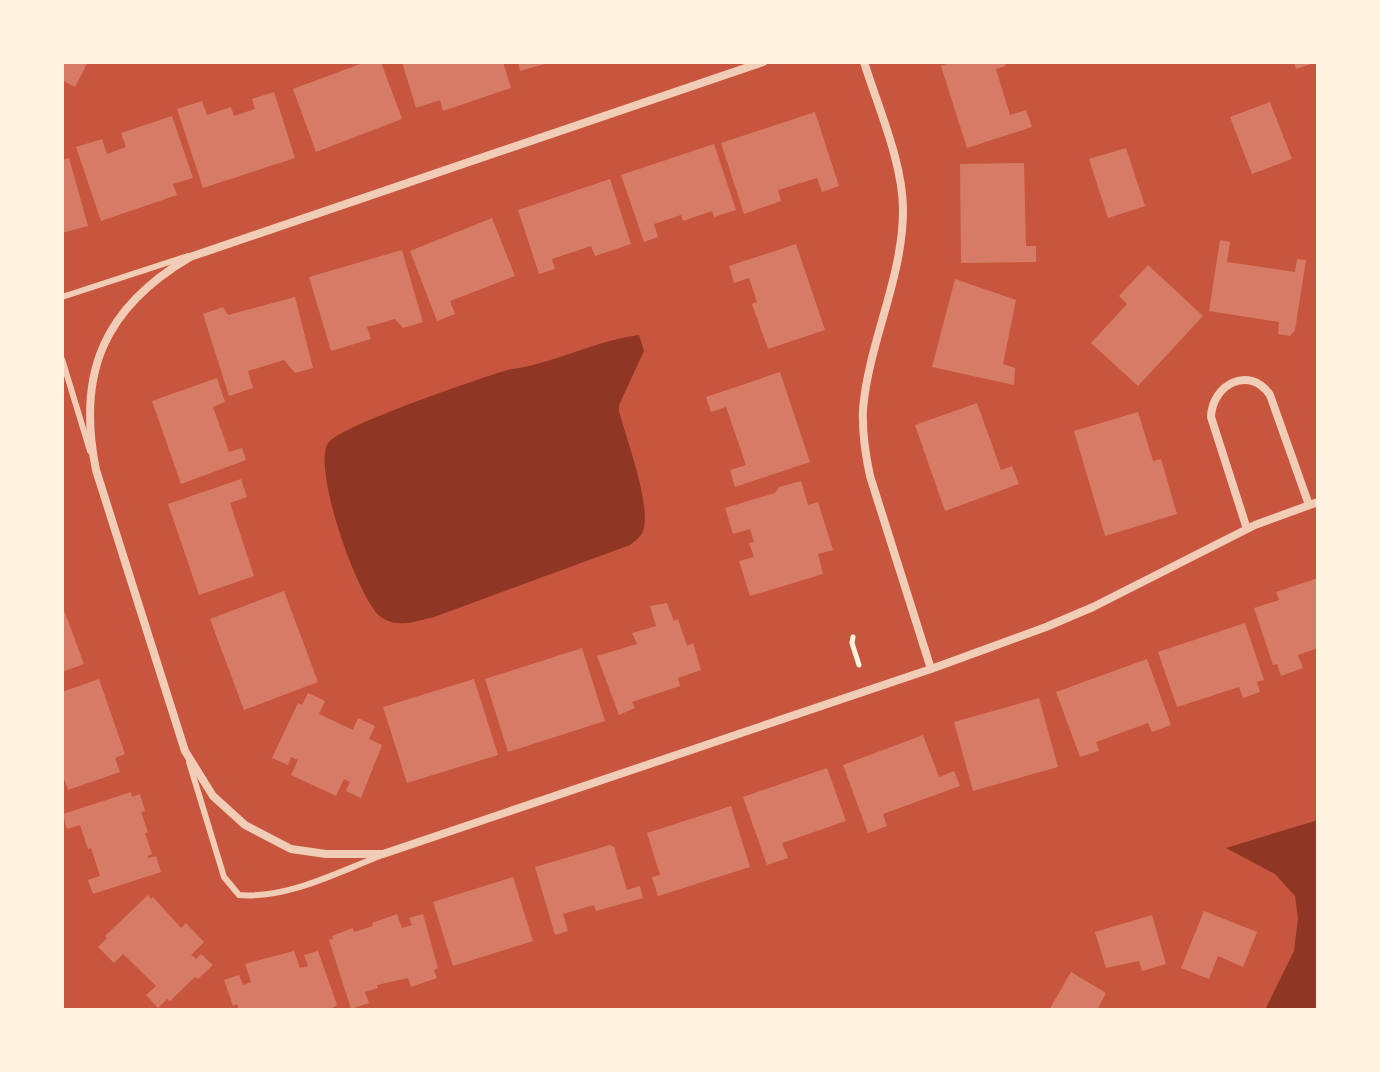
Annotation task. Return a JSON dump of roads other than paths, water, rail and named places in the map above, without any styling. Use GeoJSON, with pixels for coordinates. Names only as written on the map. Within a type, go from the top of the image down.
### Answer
{"type":"FeatureCollection","features":[{"type":"Feature","properties":{"kind":"street"},"geometry":{"type":"LineString","coordinates":[[763,62],[208,249],[150,283],[132,300],[106,340],[96,367],[89,407],[89,435],[96,470],[185,751],[213,796],[245,825],[268,838],[308,853],[383,854],[931,669],[1046,627],[1093,607],[1247,529],[1314,504],[1270,395],[1255,383],[1234,382],[1219,392],[1212,406],[1211,417],[1247,529]]}},
{"type":"Feature","properties":{"kind":"street"},"geometry":{"type":"LineString","coordinates":[[864,62],[896,166],[903,210],[900,249],[867,384],[863,409],[864,445],[870,476],[931,669]]}},
{"type":"Feature","properties":{"kind":"lane"},"geometry":{"type":"LineString","coordinates":[[62,297],[208,249]]}},
{"type":"Feature","properties":{"kind":"lane"},"geometry":{"type":"LineString","coordinates":[[62,359],[96,470]]}},
{"type":"Feature","properties":{"kind":"lane"},"geometry":{"type":"LineString","coordinates":[[185,751],[224,877],[239,895],[262,897],[310,883],[383,854]]}}]}
